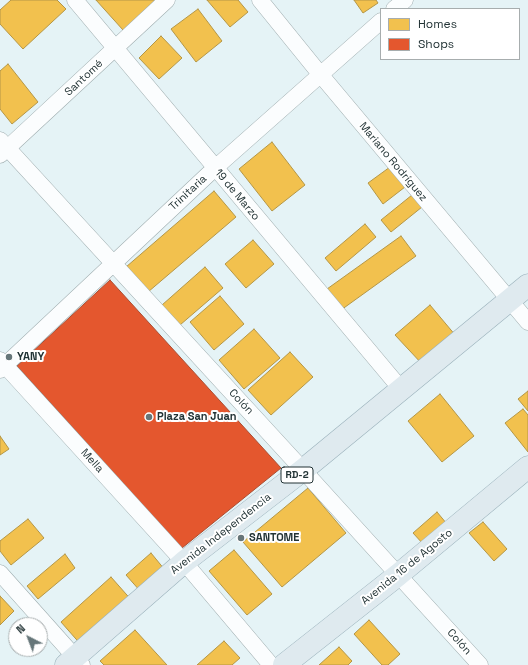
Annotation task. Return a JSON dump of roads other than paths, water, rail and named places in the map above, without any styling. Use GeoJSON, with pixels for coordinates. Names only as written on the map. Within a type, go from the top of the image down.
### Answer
{"type":"FeatureCollection","features":[{"type":"Feature","properties":{"kind":"main road","name":"Avenida Independencia"},"geometry":{"type":"LineString","coordinates":[[74,662],[184,562],[303,470],[528,285]]}},
{"type":"Feature","properties":{"kind":"main road","name":"Avenida 16 de Agosto"},"geometry":{"type":"LineString","coordinates":[[284,665],[398,575],[528,467]]}},
{"type":"Feature","properties":{"kind":"street","name":"19 de Marzo"},"geometry":{"type":"LineString","coordinates":[[75,0],[401,389]]}},
{"type":"Feature","properties":{"kind":"street","name":"Santomé"},"geometry":{"type":"LineString","coordinates":[[3,148],[116,48],[167,0]]}},
{"type":"Feature","properties":{"kind":"street","name":"Mariano Rodríguez"},"geometry":{"type":"LineString","coordinates":[[260,0],[320,74],[528,322]]}},
{"type":"Feature","properties":{"kind":"street"},"geometry":{"type":"LineString","coordinates":[[395,8],[405,0]]}},
{"type":"Feature","properties":{"kind":"street","name":"Trinitaria"},"geometry":{"type":"LineString","coordinates":[[2,365],[215,168],[380,22]]}},
{"type":"Feature","properties":{"kind":"street","name":"Colón"},"geometry":{"type":"LineString","coordinates":[[3,148],[113,263],[480,665]]}},
{"type":"Feature","properties":{"kind":"street","name":"Mella"},"geometry":{"type":"LineString","coordinates":[[2,365],[184,562],[271,665]]}},
{"type":"Feature","properties":{"kind":"street"},"geometry":{"type":"LineString","coordinates":[[0,573],[74,662]]}},
{"type":"Feature","properties":{"kind":"place","name":"YANY"},"geometry":{"type":"Point","coordinates":[9,357]}},
{"type":"Feature","properties":{"kind":"place","name":"Plaza San Juan"},"geometry":{"type":"Point","coordinates":[149,417]}},
{"type":"Feature","properties":{"kind":"place","name":"SANTOME"},"geometry":{"type":"Point","coordinates":[241,538]}}]}
